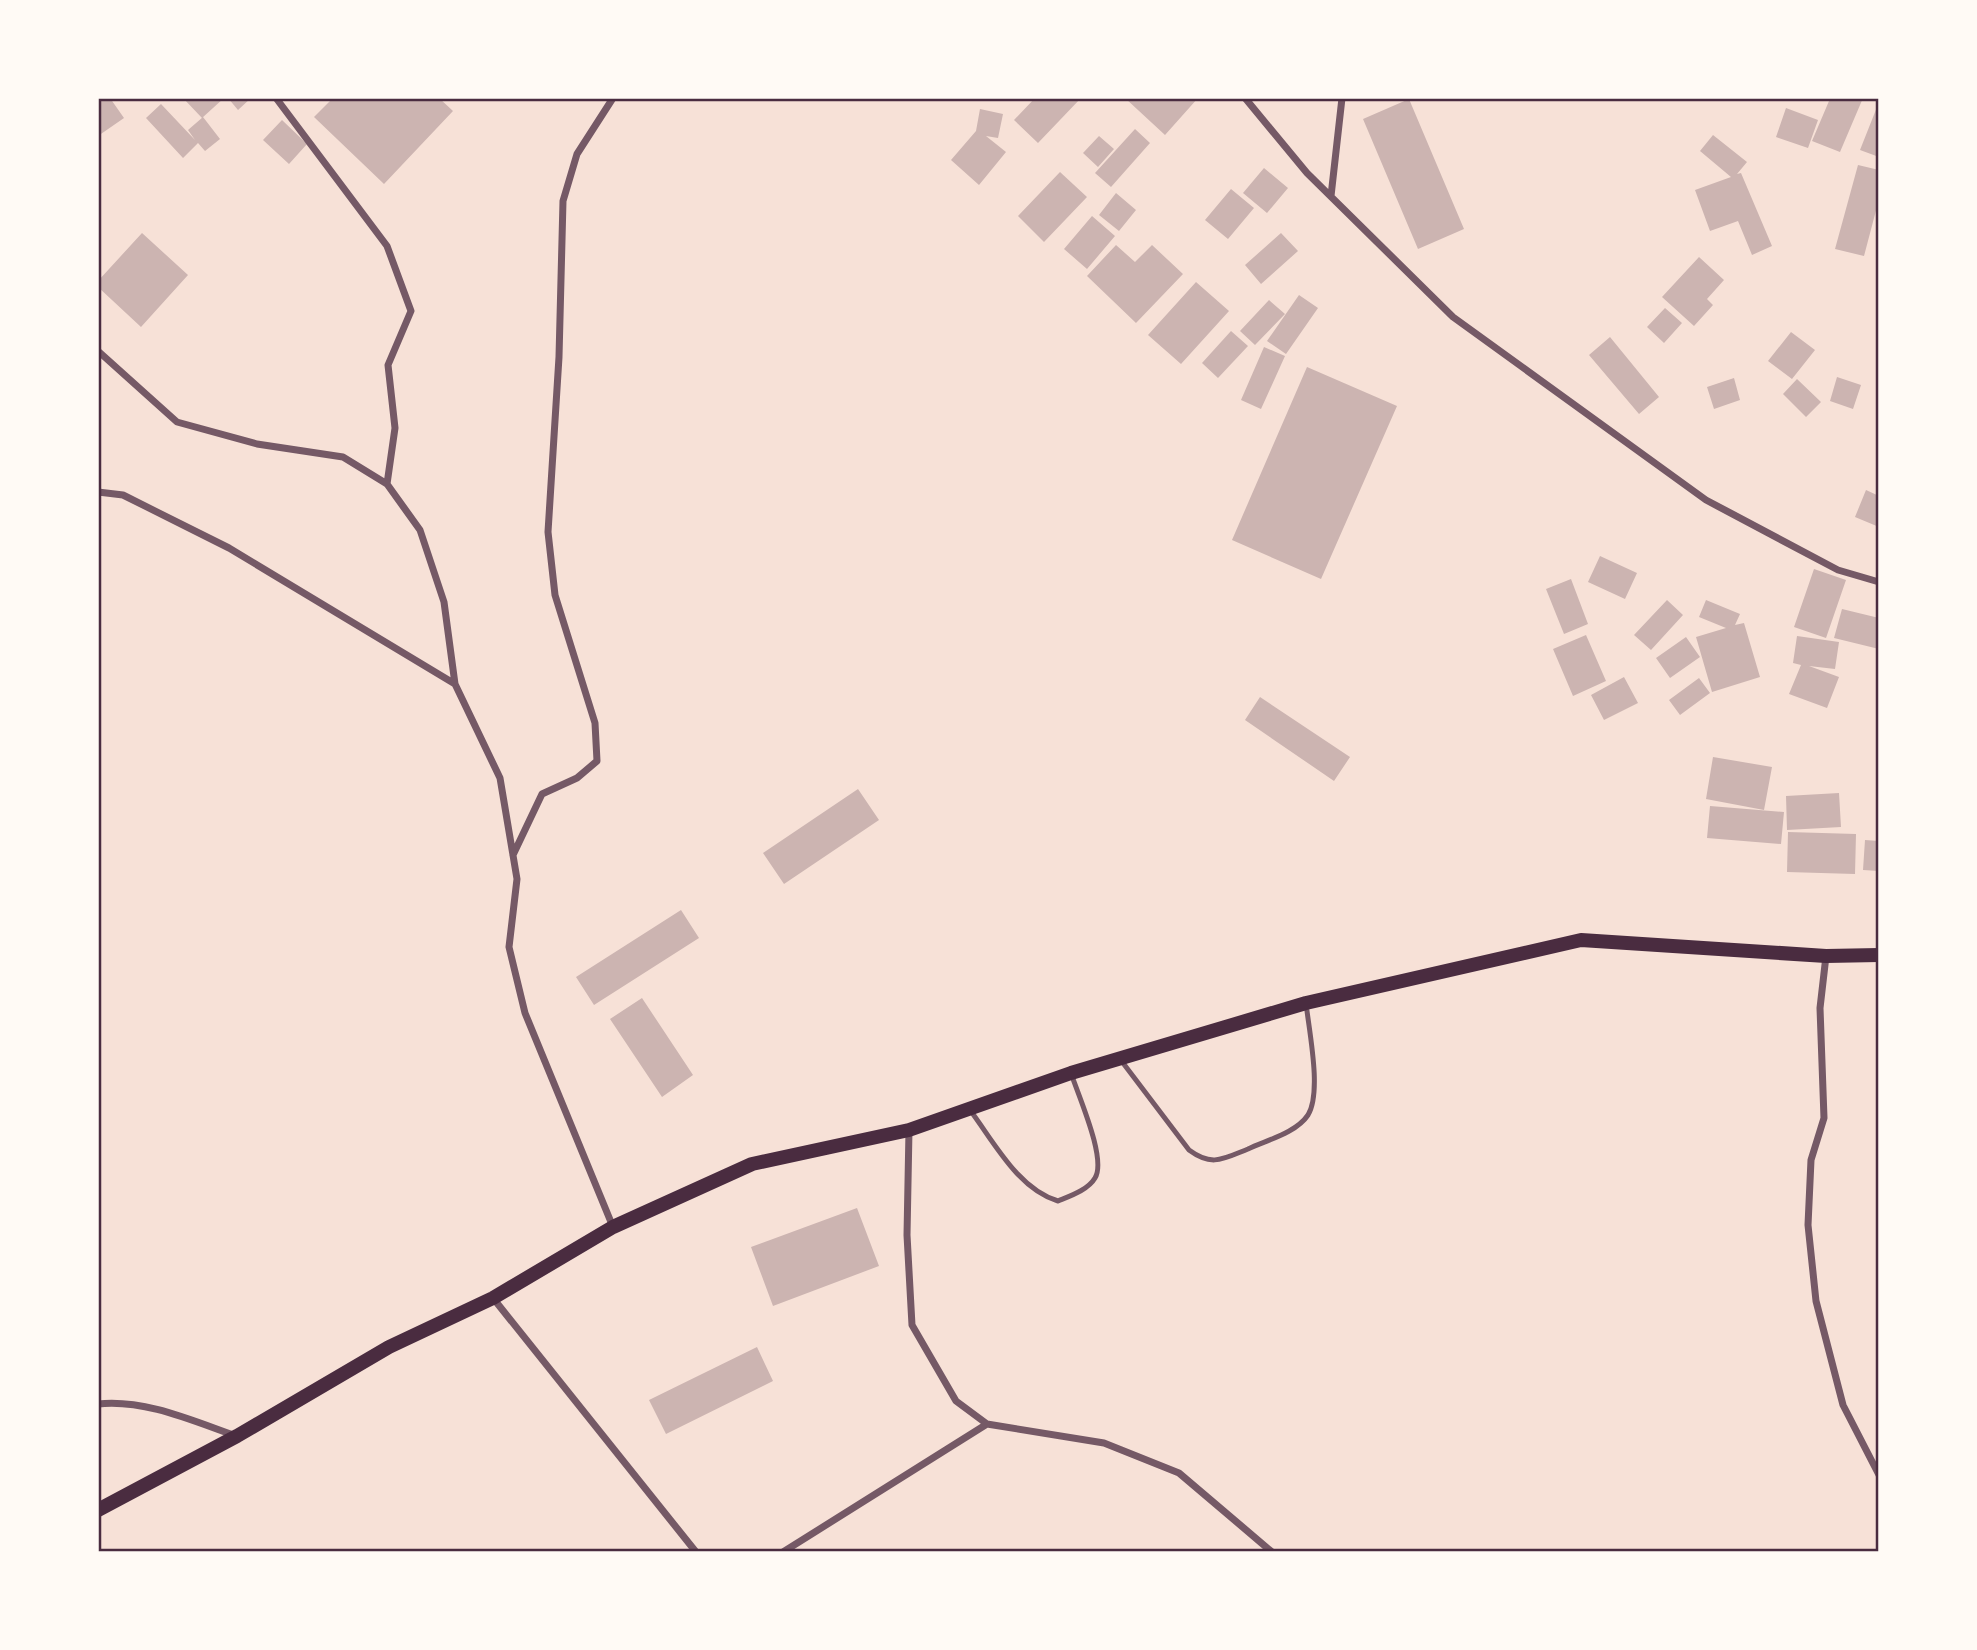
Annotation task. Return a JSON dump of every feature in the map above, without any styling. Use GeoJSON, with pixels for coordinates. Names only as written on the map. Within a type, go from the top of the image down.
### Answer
{"type":"FeatureCollection","features":[{"type":"Feature","properties":{"kind":"main road"},"geometry":{"type":"LineString","coordinates":[[98,1510],[237,1436],[389,1347],[493,1298],[613,1227],[752,1164],[909,1130],[1071,1073],[1306,1003],[1581,940],[1826,956],[1879,955]]}},
{"type":"Feature","properties":{"kind":"street"},"geometry":{"type":"LineString","coordinates":[[276,98],[387,246],[411,311],[388,365],[395,428],[387,484]]}},
{"type":"Feature","properties":{"kind":"street"},"geometry":{"type":"LineString","coordinates":[[513,856],[542,794],[577,778],[597,761],[595,723],[555,595],[548,532],[559,357],[563,201],[577,153],[613,98]]}},
{"type":"Feature","properties":{"kind":"street"},"geometry":{"type":"LineString","coordinates":[[1245,98],[1307,173],[1453,317],[1706,500],[1839,570],[1879,582]]}},
{"type":"Feature","properties":{"kind":"street"},"geometry":{"type":"LineString","coordinates":[[1331,196],[1342,98]]}},
{"type":"Feature","properties":{"kind":"street"},"geometry":{"type":"LineString","coordinates":[[98,351],[177,422],[257,444],[343,457],[387,484],[420,530],[444,602],[456,684],[500,778],[517,880],[509,947],[525,1013],[613,1227]]}},
{"type":"Feature","properties":{"kind":"street"},"geometry":{"type":"LineString","coordinates":[[98,492],[123,495],[229,548],[456,684]]}},
{"type":"Feature","properties":{"kind":"street"},"geometry":{"type":"LineString","coordinates":[[1826,956],[1820,1008],[1824,1118],[1811,1160],[1808,1225],[1816,1301],[1843,1405],[1879,1475]]}},
{"type":"Feature","properties":{"kind":"street"},"geometry":{"type":"LineString","coordinates":[[909,1130],[907,1235],[912,1325],[956,1401],[987,1424],[1104,1443],[1179,1473],[1272,1552]]}},
{"type":"Feature","properties":{"kind":"street"},"geometry":{"type":"LineString","coordinates":[[493,1298],[696,1552]]}},
{"type":"Feature","properties":{"kind":"street"},"geometry":{"type":"LineString","coordinates":[[98,1404],[115,1402],[169,1412],[237,1436]]}},
{"type":"Feature","properties":{"kind":"street"},"geometry":{"type":"LineString","coordinates":[[783,1552],[987,1424]]}},
{"type":"Feature","properties":{"kind":"lane"},"geometry":{"type":"LineString","coordinates":[[1120,1059],[1189,1150],[1203,1160],[1221,1160],[1290,1131],[1307,1115],[1314,1096],[1306,1003]]}},
{"type":"Feature","properties":{"kind":"lane"},"geometry":{"type":"LineString","coordinates":[[970,1110],[1025,1182],[1042,1196],[1058,1201],[1081,1191],[1096,1178],[1100,1159],[1071,1073]]}},
{"type":"Feature","properties":{"kind":"building"},"geometry":{"type":"Polygon","coordinates":[[[98,98],[110,98],[124,118],[98,136],[98,98]]]}},
{"type":"Feature","properties":{"kind":"building"},"geometry":{"type":"Polygon","coordinates":[[[183,98],[224,98],[202,118],[183,98]]]}},
{"type":"Feature","properties":{"kind":"building"},"geometry":{"type":"Polygon","coordinates":[[[228,98],[251,98],[238,110],[228,98]]]}},
{"type":"Feature","properties":{"kind":"building"},"geometry":{"type":"Polygon","coordinates":[[[333,98],[439,98],[453,111],[384,184],[314,117],[333,98]]]}},
{"type":"Feature","properties":{"kind":"building"},"geometry":{"type":"Polygon","coordinates":[[[1035,98],[1081,98],[1038,143],[1014,120],[1035,98]]]}},
{"type":"Feature","properties":{"kind":"building"},"geometry":{"type":"Polygon","coordinates":[[[1125,98],[1198,98],[1165,135],[1125,98]]]}},
{"type":"Feature","properties":{"kind":"building"},"geometry":{"type":"Polygon","coordinates":[[[1822,98],[1863,98],[1840,152],[1812,141],[1829,101],[1822,98]]]}},
{"type":"Feature","properties":{"kind":"building"},"geometry":{"type":"Polygon","coordinates":[[[1409,99],[1464,229],[1418,249],[1363,119],[1409,99]]]}},
{"type":"Feature","properties":{"kind":"building"},"geometry":{"type":"Polygon","coordinates":[[[1879,102],[1879,157],[1860,150],[1879,102]]]}},
{"type":"Feature","properties":{"kind":"building"},"geometry":{"type":"Polygon","coordinates":[[[161,104],[195,140],[188,130],[203,117],[220,139],[205,151],[198,143],[183,158],[146,118],[161,104]]]}},
{"type":"Feature","properties":{"kind":"building"},"geometry":{"type":"Polygon","coordinates":[[[1786,108],[1818,120],[1808,148],[1776,137],[1786,108]]]}},
{"type":"Feature","properties":{"kind":"building"},"geometry":{"type":"Polygon","coordinates":[[[980,109],[1003,114],[998,138],[986,136],[1006,152],[979,185],[951,160],[976,131],[980,109]]]}},
{"type":"Feature","properties":{"kind":"building"},"geometry":{"type":"Polygon","coordinates":[[[282,120],[307,144],[289,164],[263,140],[282,120]]]}},
{"type":"Feature","properties":{"kind":"building"},"geometry":{"type":"Polygon","coordinates":[[[1135,129],[1150,143],[1111,187],[1095,173],[1135,129]]]}},
{"type":"Feature","properties":{"kind":"building"},"geometry":{"type":"Polygon","coordinates":[[[1713,135],[1747,162],[1737,174],[1741,173],[1772,246],[1752,255],[1738,221],[1710,231],[1695,190],[1731,177],[1700,151],[1713,135]]]}},
{"type":"Feature","properties":{"kind":"building"},"geometry":{"type":"Polygon","coordinates":[[[1099,136],[1114,149],[1098,167],[1083,153],[1099,136]]]}},
{"type":"Feature","properties":{"kind":"building"},"geometry":{"type":"Polygon","coordinates":[[[1858,165],[1879,170],[1879,199],[1864,256],[1835,249],[1858,165]]]}},
{"type":"Feature","properties":{"kind":"building"},"geometry":{"type":"Polygon","coordinates":[[[1264,168],[1288,188],[1267,213],[1243,193],[1264,168]]]}},
{"type":"Feature","properties":{"kind":"building"},"geometry":{"type":"Polygon","coordinates":[[[1060,172],[1087,197],[1044,242],[1018,216],[1060,172]]]}},
{"type":"Feature","properties":{"kind":"building"},"geometry":{"type":"Polygon","coordinates":[[[1231,189],[1254,208],[1228,239],[1205,220],[1231,189]]]}},
{"type":"Feature","properties":{"kind":"building"},"geometry":{"type":"Polygon","coordinates":[[[1116,193],[1136,210],[1119,231],[1099,215],[1116,193]]]}},
{"type":"Feature","properties":{"kind":"building"},"geometry":{"type":"Polygon","coordinates":[[[1092,216],[1115,236],[1087,269],[1064,249],[1092,216]]]}},
{"type":"Feature","properties":{"kind":"building"},"geometry":{"type":"Polygon","coordinates":[[[142,233],[188,275],[141,327],[98,287],[98,281],[142,233]]]}},
{"type":"Feature","properties":{"kind":"building"},"geometry":{"type":"Polygon","coordinates":[[[1281,233],[1298,251],[1261,284],[1245,265],[1281,233]]]}},
{"type":"Feature","properties":{"kind":"building"},"geometry":{"type":"Polygon","coordinates":[[[1116,245],[1135,262],[1152,245],[1183,274],[1136,323],[1087,276],[1116,245]]]}},
{"type":"Feature","properties":{"kind":"building"},"geometry":{"type":"Polygon","coordinates":[[[1699,257],[1724,280],[1707,299],[1713,305],[1694,326],[1662,297],[1699,257]]]}},
{"type":"Feature","properties":{"kind":"building"},"geometry":{"type":"Polygon","coordinates":[[[1196,282],[1229,311],[1181,364],[1148,335],[1196,282]]]}},
{"type":"Feature","properties":{"kind":"building"},"geometry":{"type":"Polygon","coordinates":[[[1299,295],[1318,308],[1286,354],[1267,341],[1299,295]]]}},
{"type":"Feature","properties":{"kind":"building"},"geometry":{"type":"Polygon","coordinates":[[[1269,300],[1285,314],[1255,345],[1240,331],[1269,300]]]}},
{"type":"Feature","properties":{"kind":"building"},"geometry":{"type":"Polygon","coordinates":[[[1665,308],[1682,323],[1664,343],[1647,327],[1665,308]]]}},
{"type":"Feature","properties":{"kind":"building"},"geometry":{"type":"Polygon","coordinates":[[[1231,331],[1248,346],[1218,378],[1202,363],[1231,331]]]}},
{"type":"Feature","properties":{"kind":"building"},"geometry":{"type":"Polygon","coordinates":[[[1791,332],[1815,350],[1792,379],[1768,361],[1791,332]]]}},
{"type":"Feature","properties":{"kind":"building"},"geometry":{"type":"Polygon","coordinates":[[[1610,337],[1659,397],[1639,414],[1589,355],[1610,337]]]}},
{"type":"Feature","properties":{"kind":"building"},"geometry":{"type":"Polygon","coordinates":[[[1264,347],[1285,356],[1261,409],[1241,400],[1264,347]]]}},
{"type":"Feature","properties":{"kind":"building"},"geometry":{"type":"Polygon","coordinates":[[[1307,367],[1397,406],[1321,579],[1232,540],[1307,367]]]}},
{"type":"Feature","properties":{"kind":"building"},"geometry":{"type":"Polygon","coordinates":[[[1837,377],[1861,385],[1853,409],[1830,401],[1837,377]]]}},
{"type":"Feature","properties":{"kind":"building"},"geometry":{"type":"Polygon","coordinates":[[[1734,378],[1740,400],[1714,409],[1707,387],[1734,378]]]}},
{"type":"Feature","properties":{"kind":"building"},"geometry":{"type":"Polygon","coordinates":[[[1797,379],[1821,402],[1806,417],[1783,394],[1797,379]]]}},
{"type":"Feature","properties":{"kind":"building"},"geometry":{"type":"Polygon","coordinates":[[[1866,490],[1879,496],[1879,527],[1855,517],[1866,490]]]}},
{"type":"Feature","properties":{"kind":"building"},"geometry":{"type":"Polygon","coordinates":[[[1600,556],[1637,573],[1625,599],[1588,582],[1600,556]]]}},
{"type":"Feature","properties":{"kind":"building"},"geometry":{"type":"Polygon","coordinates":[[[1814,569],[1846,580],[1826,638],[1794,627],[1814,569]]]}},
{"type":"Feature","properties":{"kind":"building"},"geometry":{"type":"Polygon","coordinates":[[[1571,579],[1588,624],[1564,634],[1546,589],[1571,579]]]}},
{"type":"Feature","properties":{"kind":"building"},"geometry":{"type":"Polygon","coordinates":[[[1667,600],[1683,615],[1651,650],[1634,635],[1667,600]]]}},
{"type":"Feature","properties":{"kind":"building"},"geometry":{"type":"Polygon","coordinates":[[[1706,600],[1740,614],[1735,625],[1744,623],[1760,677],[1712,692],[1696,637],[1726,628],[1699,617],[1706,600]]]}},
{"type":"Feature","properties":{"kind":"building"},"geometry":{"type":"Polygon","coordinates":[[[1842,609],[1879,618],[1879,649],[1834,638],[1842,609]]]}},
{"type":"Feature","properties":{"kind":"building"},"geometry":{"type":"Polygon","coordinates":[[[1586,635],[1606,681],[1573,696],[1553,649],[1586,635]]]}},
{"type":"Feature","properties":{"kind":"building"},"geometry":{"type":"Polygon","coordinates":[[[1797,636],[1839,642],[1835,669],[1809,666],[1839,677],[1827,708],[1789,694],[1801,665],[1793,663],[1797,636]]]}},
{"type":"Feature","properties":{"kind":"building"},"geometry":{"type":"Polygon","coordinates":[[[1686,637],[1700,657],[1670,678],[1656,658],[1686,637]]]}},
{"type":"Feature","properties":{"kind":"building"},"geometry":{"type":"Polygon","coordinates":[[[1624,677],[1638,703],[1604,720],[1591,695],[1624,677]]]}},
{"type":"Feature","properties":{"kind":"building"},"geometry":{"type":"Polygon","coordinates":[[[1699,678],[1710,693],[1680,715],[1669,700],[1699,678]]]}},
{"type":"Feature","properties":{"kind":"building"},"geometry":{"type":"Polygon","coordinates":[[[1260,697],[1350,757],[1334,781],[1245,720],[1260,697]]]}},
{"type":"Feature","properties":{"kind":"building"},"geometry":{"type":"Polygon","coordinates":[[[1713,757],[1772,767],[1764,810],[1706,799],[1713,757]]]}},
{"type":"Feature","properties":{"kind":"building"},"geometry":{"type":"Polygon","coordinates":[[[858,789],[879,820],[784,884],[763,853],[858,789]]]}},
{"type":"Feature","properties":{"kind":"building"},"geometry":{"type":"Polygon","coordinates":[[[1839,793],[1841,827],[1787,830],[1786,796],[1839,793]]]}},
{"type":"Feature","properties":{"kind":"building"},"geometry":{"type":"Polygon","coordinates":[[[1710,806],[1784,812],[1781,844],[1707,838],[1710,806]]]}},
{"type":"Feature","properties":{"kind":"building"},"geometry":{"type":"Polygon","coordinates":[[[1788,832],[1856,834],[1855,874],[1787,872],[1788,832]]]}},
{"type":"Feature","properties":{"kind":"building"},"geometry":{"type":"Polygon","coordinates":[[[1865,840],[1879,841],[1879,871],[1863,870],[1865,840]]]}},
{"type":"Feature","properties":{"kind":"building"},"geometry":{"type":"Polygon","coordinates":[[[681,910],[699,938],[594,1005],[576,977],[681,910]]]}},
{"type":"Feature","properties":{"kind":"building"},"geometry":{"type":"Polygon","coordinates":[[[642,998],[693,1075],[662,1097],[610,1019],[642,998]]]}},
{"type":"Feature","properties":{"kind":"building"},"geometry":{"type":"Polygon","coordinates":[[[857,1208],[879,1266],[773,1306],[751,1247],[857,1208]]]}},
{"type":"Feature","properties":{"kind":"building"},"geometry":{"type":"Polygon","coordinates":[[[757,1347],[773,1381],[666,1434],[649,1400],[757,1347]]]}}]}
